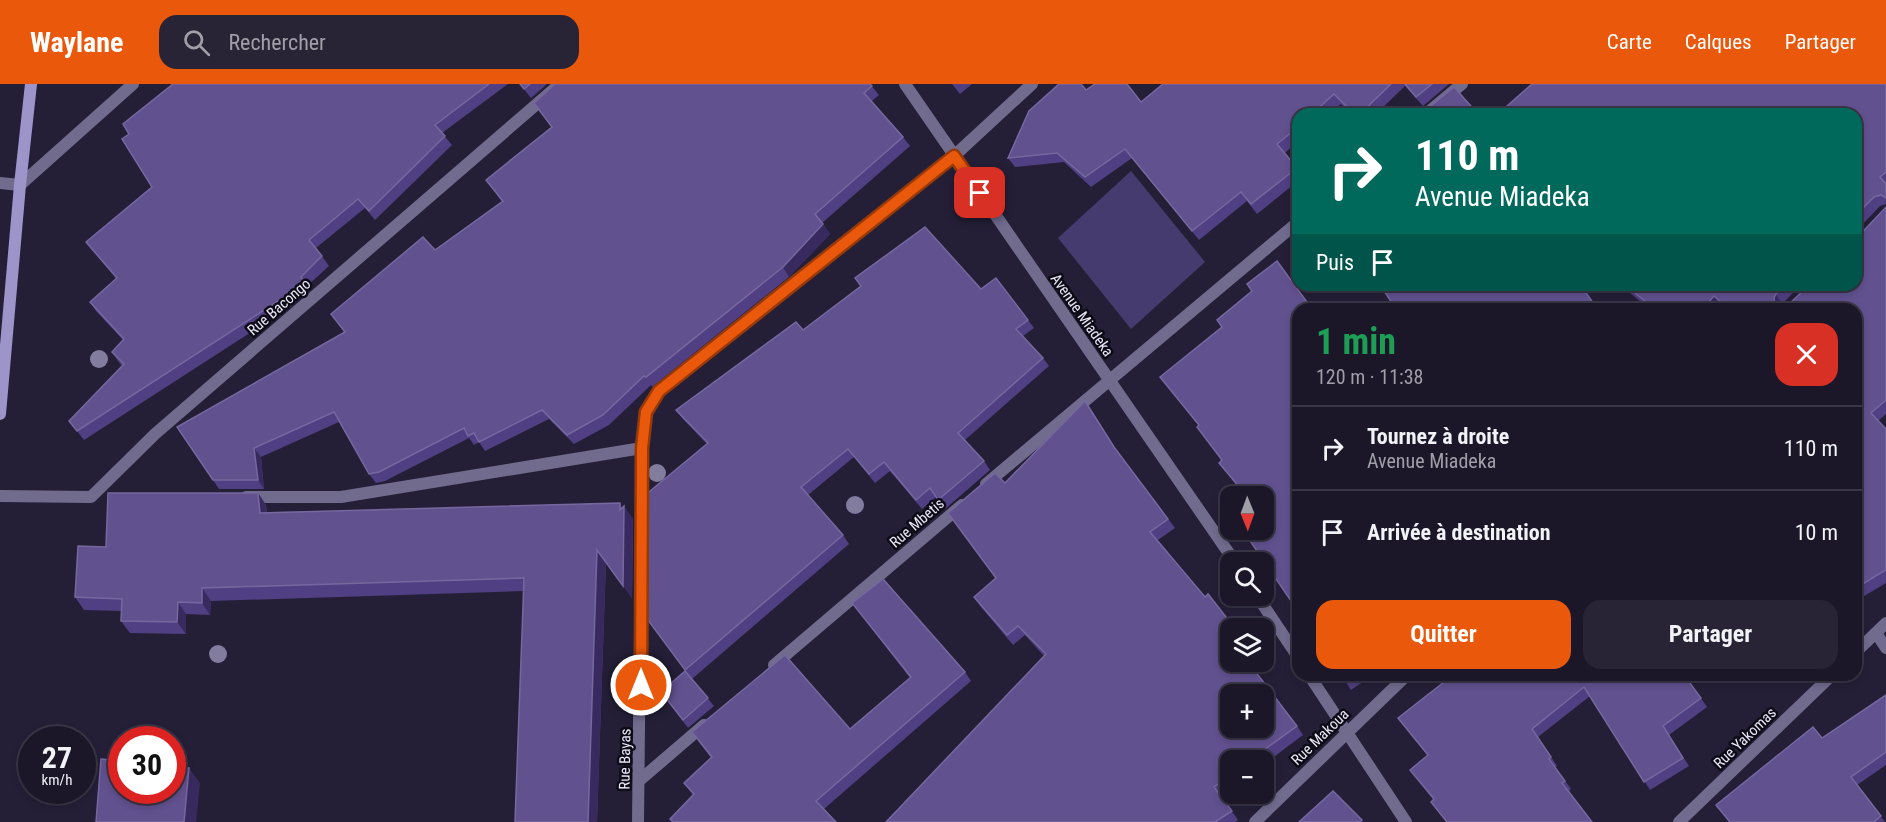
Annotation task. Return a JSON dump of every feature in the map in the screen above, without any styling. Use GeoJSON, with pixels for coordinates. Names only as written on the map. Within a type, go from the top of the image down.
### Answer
{"type":"FeatureCollection","features":[{"type":"Feature","properties":{"kind":"main road"},"geometry":{"type":"LineString","coordinates":[[0,414],[3,339],[31,84]]}},
{"type":"Feature","properties":{"kind":"street"},"geometry":{"type":"LineString","coordinates":[[0,183],[20,185],[133,84]]}},
{"type":"Feature","properties":{"kind":"street","name":"Rue Bacongo"},"geometry":{"type":"LineString","coordinates":[[0,496],[97,497],[155,435],[560,84]]}},
{"type":"Feature","properties":{"kind":"street","name":"Avenue Miadeka"},"geometry":{"type":"LineString","coordinates":[[906,84],[1228,552]]}},
{"type":"Feature","properties":{"kind":"street","name":"Rue Bayas"},"geometry":{"type":"LineString","coordinates":[[638,822],[642,448],[646,412],[659,391],[954,156],[1032,84]]}},
{"type":"Feature","properties":{"kind":"street"},"geometry":{"type":"LineString","coordinates":[[1433,108],[1462,84]]}},
{"type":"Feature","properties":{"kind":"street","name":"Rue Mbetis"},"geometry":{"type":"LineString","coordinates":[[766,672],[1109,379],[1292,227]]}},
{"type":"Feature","properties":{"kind":"street"},"geometry":{"type":"LineString","coordinates":[[234,497],[341,497],[642,448]]}},
{"type":"Feature","properties":{"kind":"street"},"geometry":{"type":"LineString","coordinates":[[1264,606],[1292,648]]}},
{"type":"Feature","properties":{"kind":"street"},"geometry":{"type":"LineString","coordinates":[[1862,646],[1886,623]]}},
{"type":"Feature","properties":{"kind":"street"},"geometry":{"type":"LineString","coordinates":[[1876,633],[1886,648]]}},
{"type":"Feature","properties":{"kind":"street"},"geometry":{"type":"LineString","coordinates":[[1313,681],[1406,822]]}},
{"type":"Feature","properties":{"kind":"street","name":"Rue Makoua"},"geometry":{"type":"LineString","coordinates":[[1255,822],[1401,681]]}},
{"type":"Feature","properties":{"kind":"street","name":"Rue Yakomas"},"geometry":{"type":"LineString","coordinates":[[1679,822],[1826,681]]}},
{"type":"Feature","properties":{"kind":"street"},"geometry":{"type":"LineString","coordinates":[[640,780],[712,718]]}},
{"type":"Feature","properties":{"kind":"shaded area"},"geometry":{"type":"Polygon","coordinates":[[[1131,171],[1205,262],[1131,329],[1058,238],[1131,171]]]}},
{"type":"Feature","properties":{"kind":"building"},"geometry":{"type":"Polygon","coordinates":[[[173,84],[489,84],[435,125],[445,136],[369,211],[358,199],[309,240],[322,256],[301,277],[303,280],[283,298],[77,431],[69,421],[124,364],[112,352],[124,339],[90,302],[117,278],[86,242],[152,187],[122,139],[129,134],[123,124],[173,84]]]}},
{"type":"Feature","properties":{"kind":"building"},"geometry":{"type":"Polygon","coordinates":[[[520,84],[530,84],[524,89],[520,84]]]}},
{"type":"Feature","properties":{"kind":"building"},"geometry":{"type":"Polygon","coordinates":[[[555,84],[870,84],[872,86],[864,93],[903,137],[815,214],[823,224],[783,267],[646,377],[644,376],[603,415],[567,435],[542,410],[479,442],[474,433],[468,436],[464,428],[379,472],[369,474],[334,412],[254,448],[258,480],[213,480],[177,427],[345,332],[331,314],[423,237],[435,250],[503,201],[486,180],[552,127],[534,103],[555,84]]]}},
{"type":"Feature","properties":{"kind":"building"},"geometry":{"type":"Polygon","coordinates":[[[1059,84],[1081,84],[1086,90],[1095,84],[1127,84],[1141,102],[1163,84],[1391,84],[1366,108],[1348,108],[1334,94],[1319,108],[1292,108],[1292,132],[1277,144],[1292,162],[1292,172],[1251,204],[1241,192],[1192,231],[1125,149],[1085,177],[1057,153],[1008,158],[1029,111],[1059,84]]]}},
{"type":"Feature","properties":{"kind":"building"},"geometry":{"type":"Polygon","coordinates":[[[1405,84],[1432,84],[1416,97],[1405,84]]]}},
{"type":"Feature","properties":{"kind":"building"},"geometry":{"type":"Polygon","coordinates":[[[1532,84],[1886,84],[1886,172],[1880,177],[1886,184],[1886,198],[1881,195],[1874,197],[1862,209],[1862,108],[1505,108],[1532,84]]]}},
{"type":"Feature","properties":{"kind":"building"},"geometry":{"type":"Polygon","coordinates":[[[1454,87],[1473,108],[1428,108],[1454,87]]]}},
{"type":"Feature","properties":{"kind":"building"},"geometry":{"type":"Polygon","coordinates":[[[1886,207],[1886,400],[1871,413],[1886,429],[1886,570],[1862,584],[1862,303],[1790,303],[1803,291],[1862,291],[1862,233],[1886,207]]]}},
{"type":"Feature","properties":{"kind":"building"},"geometry":{"type":"Polygon","coordinates":[[[925,227],[981,289],[996,278],[1028,320],[1016,329],[1043,358],[958,433],[984,461],[938,500],[930,488],[916,500],[884,462],[869,474],[848,449],[801,487],[843,535],[685,670],[642,612],[644,496],[708,443],[676,410],[796,322],[803,330],[861,286],[855,278],[925,227]]]}},
{"type":"Feature","properties":{"kind":"building"},"geometry":{"type":"Polygon","coordinates":[[[1277,261],[1292,282],[1292,291],[1299,291],[1308,303],[1292,303],[1292,602],[1274,576],[1274,552],[1258,552],[1249,540],[1274,540],[1274,486],[1239,486],[1219,463],[1222,460],[1197,427],[1199,425],[1160,377],[1222,327],[1217,320],[1252,291],[1247,284],[1277,261]]]}},
{"type":"Feature","properties":{"kind":"building"},"geometry":{"type":"Polygon","coordinates":[[[1384,291],[1585,291],[1593,303],[1392,303],[1384,291]]]}},
{"type":"Feature","properties":{"kind":"building"},"geometry":{"type":"Polygon","coordinates":[[[1632,291],[1779,291],[1774,298],[1775,303],[1722,303],[1714,296],[1708,303],[1648,303],[1632,291]]]}},
{"type":"Feature","properties":{"kind":"building"},"geometry":{"type":"Polygon","coordinates":[[[1085,401],[1114,447],[1168,519],[1150,532],[1205,597],[1208,594],[1227,618],[1220,618],[1220,672],[1256,672],[1265,684],[1220,684],[1220,738],[1274,738],[1274,696],[1297,726],[1264,750],[1220,750],[1220,783],[1214,787],[1220,795],[1220,804],[1227,804],[1232,811],[1215,822],[886,822],[1046,654],[1018,626],[1007,635],[974,597],[996,578],[948,513],[995,473],[1005,483],[1085,401]]]}},
{"type":"Feature","properties":{"kind":"building"},"geometry":{"type":"Polygon","coordinates":[[[108,493],[258,493],[260,513],[620,503],[620,510],[624,506],[623,586],[597,550],[588,822],[515,822],[524,578],[202,588],[202,603],[178,602],[177,622],[121,621],[122,599],[75,597],[78,546],[106,547],[108,493]]]}},
{"type":"Feature","properties":{"kind":"building"},"geometry":{"type":"Polygon","coordinates":[[[883,579],[965,672],[816,801],[836,822],[673,822],[670,819],[694,794],[684,783],[712,757],[692,732],[785,655],[850,729],[911,677],[852,603],[883,579]]]}},
{"type":"Feature","properties":{"kind":"building"},"geometry":{"type":"Polygon","coordinates":[[[685,671],[708,698],[683,720],[661,692],[685,671]]]}},
{"type":"Feature","properties":{"kind":"building"},"geometry":{"type":"Polygon","coordinates":[[[1445,681],[1688,681],[1701,698],[1663,726],[1683,758],[1644,782],[1584,687],[1532,729],[1565,781],[1562,783],[1592,822],[1447,822],[1431,802],[1434,799],[1410,770],[1428,755],[1398,718],[1445,681]]]}},
{"type":"Feature","properties":{"kind":"building"},"geometry":{"type":"Polygon","coordinates":[[[1886,695],[1886,752],[1851,777],[1881,816],[1874,822],[1730,822],[1716,805],[1813,727],[1822,738],[1886,695]]]}},
{"type":"Feature","properties":{"kind":"building"},"geometry":{"type":"Polygon","coordinates":[[[101,759],[108,760],[108,804],[186,804],[184,822],[96,822],[101,759]]]}},
{"type":"Feature","properties":{"kind":"building"},"geometry":{"type":"Polygon","coordinates":[[[186,768],[189,768],[186,800],[186,768]]]}},
{"type":"Feature","properties":{"kind":"building"},"geometry":{"type":"Polygon","coordinates":[[[1333,791],[1362,820],[1360,822],[1299,822],[1333,791]]]}},
{"type":"Feature","properties":{"kind":"route"},"geometry":{"type":"LineString","coordinates":[[641,685],[642,448],[646,412],[659,391],[954,156],[980,193]]}}]}
